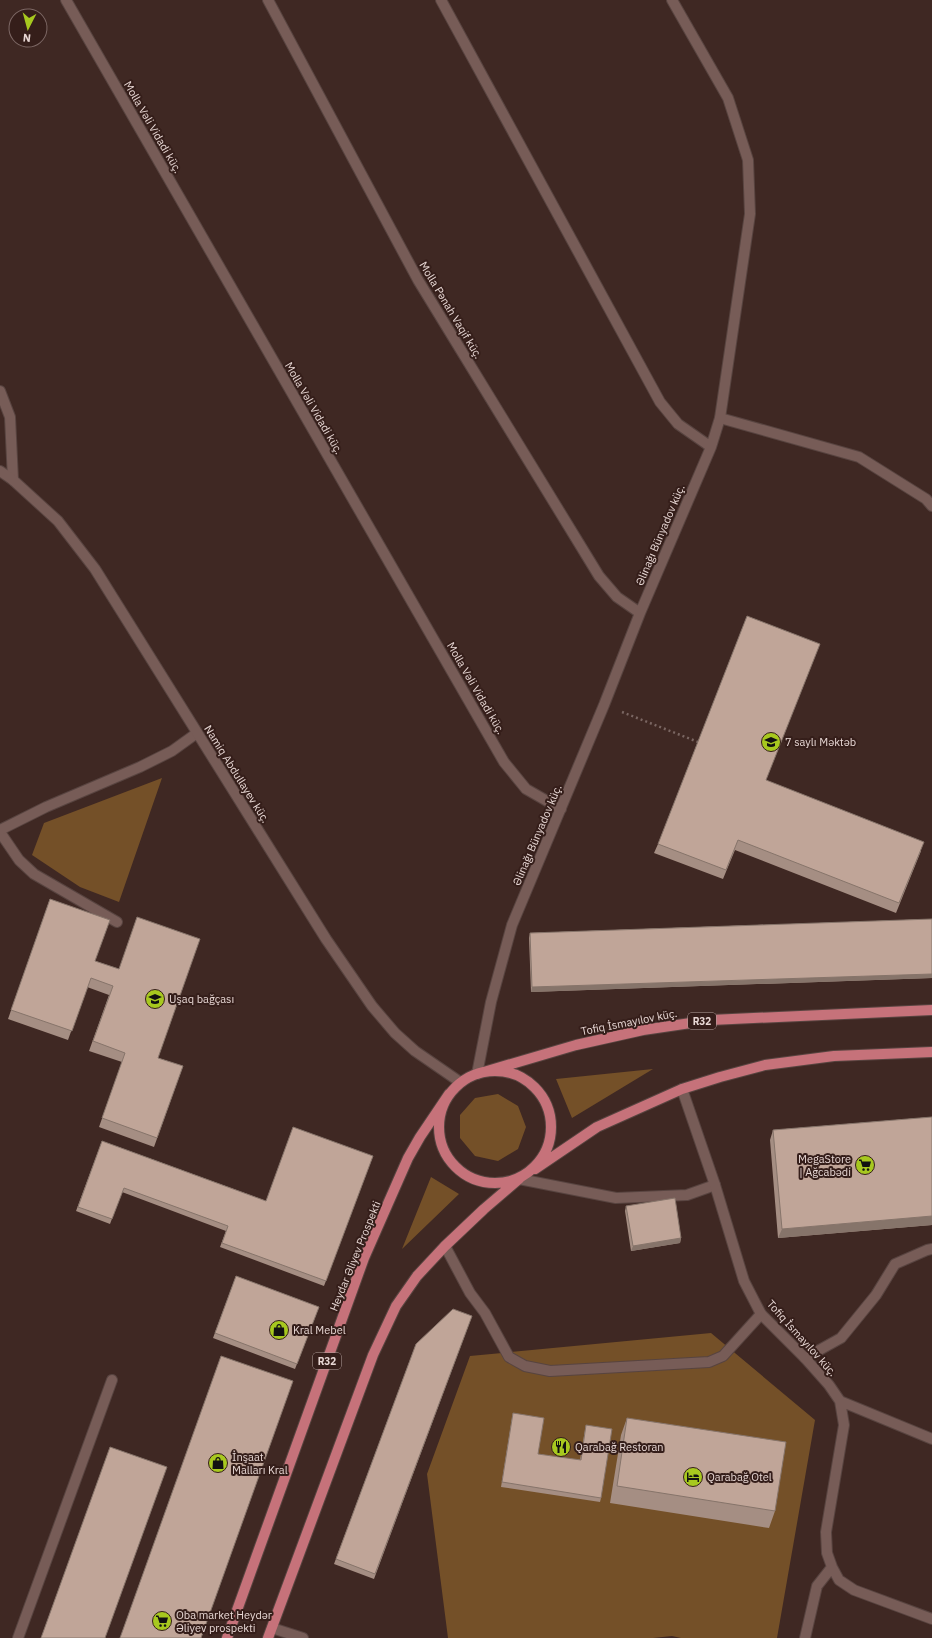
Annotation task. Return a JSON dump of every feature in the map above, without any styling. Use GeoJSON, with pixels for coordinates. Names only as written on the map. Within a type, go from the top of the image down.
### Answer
{"type":"FeatureCollection","features":[{"type":"Feature","properties":{"kind":"main road","name":"Tofiq İsmayılov küç."},"geometry":{"type":"LineString","coordinates":[[477,1074],[583,1043],[643,1030],[711,1020],[932,1010]]}},
{"type":"Feature","properties":{"kind":"main road"},"geometry":{"type":"LineString","coordinates":[[270,1633],[373,1355],[396,1306],[417,1276],[484,1208],[519,1179],[597,1127],[682,1089],[765,1065],[834,1056],[932,1052]]}},
{"type":"Feature","properties":{"kind":"main road"},"geometry":{"type":"LineString","coordinates":[[519,1179],[503,1184],[487,1184],[471,1178],[457,1169],[447,1157],[440,1142],[438,1125],[441,1109],[449,1094],[460,1082],[477,1074],[496,1071],[515,1074],[532,1084],[545,1098],[551,1116],[552,1135],[546,1154],[534,1169]]}},
{"type":"Feature","properties":{"kind":"main road","name":"Heydar Əliyev Prospekti"},"geometry":{"type":"LineString","coordinates":[[227,1638],[364,1258],[408,1158],[420,1136],[449,1094]]}},
{"type":"Feature","properties":{"kind":"street","name":"Molla Vəli Vidadi küç."},"geometry":{"type":"LineString","coordinates":[[66,0],[504,762],[526,789],[561,809]]}},
{"type":"Feature","properties":{"kind":"street","name":"Molla Pənah Vaqif küç."},"geometry":{"type":"LineString","coordinates":[[268,0],[426,293],[600,576],[617,597],[640,613]]}},
{"type":"Feature","properties":{"kind":"street"},"geometry":{"type":"LineString","coordinates":[[440,0],[660,402],[678,424],[711,447]]}},
{"type":"Feature","properties":{"kind":"street","name":"Əlinağı Bünyadov küç."},"geometry":{"type":"LineString","coordinates":[[477,1074],[491,1002],[512,925],[604,705],[640,613],[711,447],[720,418],[750,214],[748,160],[728,98],[672,0]]}},
{"type":"Feature","properties":{"kind":"street"},"geometry":{"type":"LineString","coordinates":[[0,391],[10,417],[13,480]]}},
{"type":"Feature","properties":{"kind":"street"},"geometry":{"type":"LineString","coordinates":[[720,418],[859,458],[926,499],[932,506]]}},
{"type":"Feature","properties":{"kind":"street","name":"Namiq Abdullayev küç."},"geometry":{"type":"LineString","coordinates":[[0,471],[13,480],[58,521],[95,569],[326,940],[372,1006],[396,1033],[415,1051],[460,1082]]}},
{"type":"Feature","properties":{"kind":"street"},"geometry":{"type":"LineString","coordinates":[[117,922],[34,874],[19,860],[0,831],[46,807],[140,767],[172,751],[197,733]]}},
{"type":"Feature","properties":{"kind":"street","name":"Tofiq İsmayılov küç."},"geometry":{"type":"LineString","coordinates":[[682,1089],[715,1185],[744,1280],[761,1314],[805,1358],[829,1385],[840,1401],[844,1425],[826,1532],[827,1553],[832,1566],[839,1580],[854,1590],[932,1619]]}},
{"type":"Feature","properties":{"kind":"street"},"geometry":{"type":"LineString","coordinates":[[519,1179],[616,1198],[687,1195],[715,1185]]}},
{"type":"Feature","properties":{"kind":"street"},"geometry":{"type":"LineString","coordinates":[[445,1246],[470,1293],[485,1313],[509,1358],[525,1366],[550,1371],[709,1362],[723,1356],[761,1314]]}},
{"type":"Feature","properties":{"kind":"street"},"geometry":{"type":"LineString","coordinates":[[805,1358],[841,1338],[876,1295],[895,1264],[932,1249]]}},
{"type":"Feature","properties":{"kind":"street"},"geometry":{"type":"LineString","coordinates":[[18,1638],[112,1380]]}},
{"type":"Feature","properties":{"kind":"street"},"geometry":{"type":"LineString","coordinates":[[840,1401],[932,1439]]}},
{"type":"Feature","properties":{"kind":"street"},"geometry":{"type":"LineString","coordinates":[[805,1638],[817,1586],[832,1566]]}},
{"type":"Feature","properties":{"kind":"street"},"geometry":{"type":"LineString","coordinates":[[270,1633],[303,1638]]}},
{"type":"Feature","properties":{"kind":"path"},"geometry":{"type":"LineString","coordinates":[[604,705],[698,742]]}},
{"type":"Feature","properties":{"kind":"shaded area"},"geometry":{"type":"Polygon","coordinates":[[[162,778],[119,902],[80,887],[32,855],[44,823],[162,778]]]}},
{"type":"Feature","properties":{"kind":"shaded area"},"geometry":{"type":"Polygon","coordinates":[[[653,1069],[572,1118],[556,1079],[653,1069]]]}},
{"type":"Feature","properties":{"kind":"shaded area"},"geometry":{"type":"Polygon","coordinates":[[[498,1094],[518,1106],[526,1127],[518,1149],[498,1161],[475,1156],[460,1138],[460,1115],[475,1098],[498,1094]]]}},
{"type":"Feature","properties":{"kind":"shaded area"},"geometry":{"type":"Polygon","coordinates":[[[431,1177],[459,1194],[402,1249],[431,1177]]]}},
{"type":"Feature","properties":{"kind":"shaded area"},"geometry":{"type":"Polygon","coordinates":[[[711,1333],[815,1420],[777,1638],[681,1638],[672,1636],[653,1638],[448,1638],[427,1474],[470,1356],[711,1333]]]}},
{"type":"Feature","properties":{"kind":"building"},"geometry":{"type":"Polygon","coordinates":[[[747,616],[820,644],[766,780],[924,842],[899,903],[738,840],[726,870],[658,844],[747,616]]]}},
{"type":"Feature","properties":{"kind":"building"},"geometry":{"type":"Polygon","coordinates":[[[50,899],[110,920],[95,961],[119,969],[137,917],[200,939],[158,1058],[183,1066],[157,1138],[102,1118],[125,1053],[93,1041],[113,986],[91,978],[72,1031],[11,1010],[50,899]]]}},
{"type":"Feature","properties":{"kind":"building"},"geometry":{"type":"Polygon","coordinates":[[[932,919],[932,974],[532,987],[530,933],[932,919]]]}},
{"type":"Feature","properties":{"kind":"building"},"geometry":{"type":"Polygon","coordinates":[[[932,1117],[932,1216],[782,1229],[773,1130],[932,1117]]]}},
{"type":"Feature","properties":{"kind":"building"},"geometry":{"type":"Polygon","coordinates":[[[293,1127],[373,1156],[326,1281],[222,1243],[228,1226],[124,1188],[112,1219],[78,1207],[102,1141],[266,1201],[293,1127]]]}},
{"type":"Feature","properties":{"kind":"building"},"geometry":{"type":"Polygon","coordinates":[[[675,1198],[681,1238],[633,1246],[626,1206],[675,1198]]]}},
{"type":"Feature","properties":{"kind":"building"},"geometry":{"type":"Polygon","coordinates":[[[236,1276],[319,1307],[297,1364],[215,1333],[236,1276]]]}},
{"type":"Feature","properties":{"kind":"building"},"geometry":{"type":"Polygon","coordinates":[[[453,1309],[472,1316],[375,1574],[336,1559],[416,1344],[453,1309]]]}},
{"type":"Feature","properties":{"kind":"building"},"geometry":{"type":"Polygon","coordinates":[[[221,1356],[293,1381],[201,1638],[120,1638],[221,1356]]]}},
{"type":"Feature","properties":{"kind":"building"},"geometry":{"type":"Polygon","coordinates":[[[513,1413],[544,1418],[538,1454],[581,1460],[586,1425],[612,1429],[601,1498],[502,1482],[513,1413]]]}},
{"type":"Feature","properties":{"kind":"building"},"geometry":{"type":"Polygon","coordinates":[[[627,1418],[786,1442],[775,1511],[617,1486],[627,1418]]]}},
{"type":"Feature","properties":{"kind":"building"},"geometry":{"type":"Polygon","coordinates":[[[110,1447],[167,1467],[105,1638],[41,1638],[110,1447]]]}},
{"type":"Feature","properties":{"kind":"place","name":"7 saylı Məktəb"},"geometry":{"type":"Point","coordinates":[771,742]}},
{"type":"Feature","properties":{"kind":"place","name":"Uşaq bağçası"},"geometry":{"type":"Point","coordinates":[155,999]}},
{"type":"Feature","properties":{"kind":"place","name":"MegaStore | Ağcabədi"},"geometry":{"type":"Point","coordinates":[865,1165]}},
{"type":"Feature","properties":{"kind":"place","name":"Kral Mebel"},"geometry":{"type":"Point","coordinates":[279,1330]}},
{"type":"Feature","properties":{"kind":"place","name":"Qarabağ Restoran"},"geometry":{"type":"Point","coordinates":[561,1447]}},
{"type":"Feature","properties":{"kind":"place","name":"İnşaat Malları Kral"},"geometry":{"type":"Point","coordinates":[218,1463]}},
{"type":"Feature","properties":{"kind":"place","name":"Qarabağ Otel"},"geometry":{"type":"Point","coordinates":[693,1477]}},
{"type":"Feature","properties":{"kind":"place","name":"Oba market Heydər Əliyev prospekti"},"geometry":{"type":"Point","coordinates":[162,1621]}}]}
